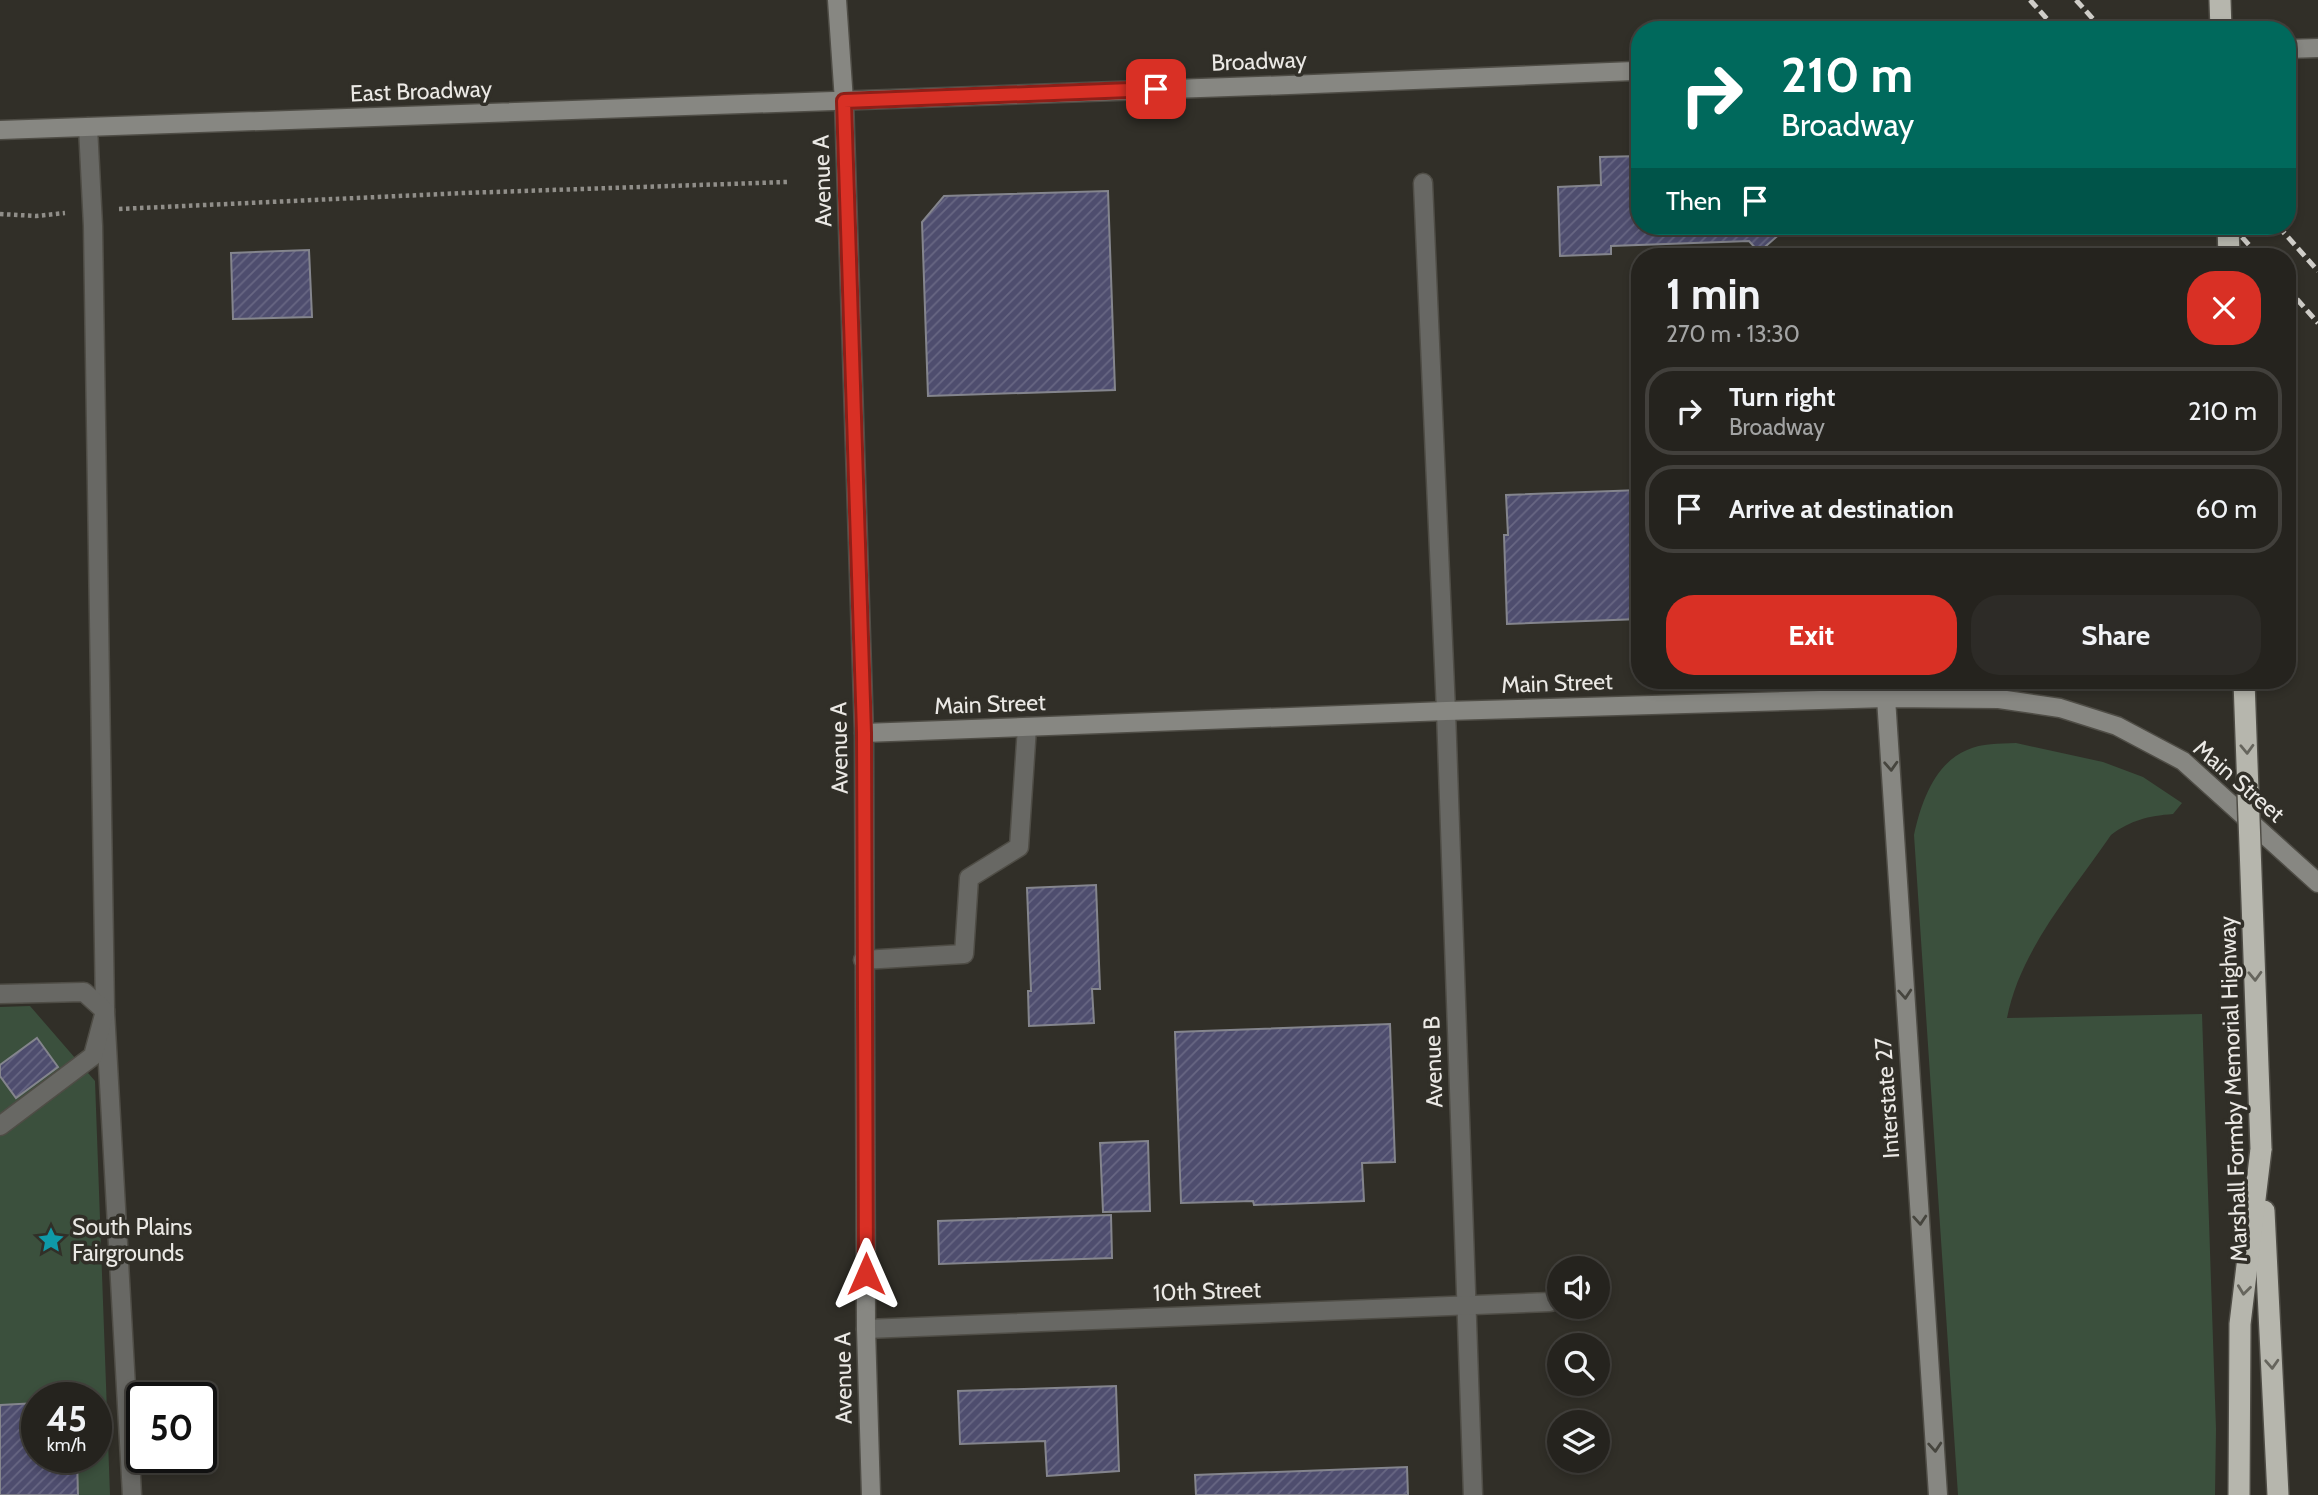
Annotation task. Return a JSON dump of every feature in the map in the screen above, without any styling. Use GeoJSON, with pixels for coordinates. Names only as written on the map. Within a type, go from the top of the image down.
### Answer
{"type":"FeatureCollection","features":[{"type":"Feature","properties":{"kind":"highway"},"geometry":{"type":"LineString","coordinates":[[2220,0],[2221,21]]}},
{"type":"Feature","properties":{"kind":"highway","name":"Marshall Formby Memorial Highway"},"geometry":{"type":"LineString","coordinates":[[2244,689],[2261,1149],[2278,1495]]}},
{"type":"Feature","properties":{"kind":"highway"},"geometry":{"type":"LineString","coordinates":[[2239,1495],[2240,1324],[2261,1149]]}},
{"type":"Feature","properties":{"kind":"main road","name":"Avenue A"},"geometry":{"type":"LineString","coordinates":[[837,0],[844,101],[864,733],[866,1329],[871,1495]]}},
{"type":"Feature","properties":{"kind":"main road"},"geometry":{"type":"LineString","coordinates":[[2296,49],[2318,48]]}},
{"type":"Feature","properties":{"kind":"main road","name":"Broadway"},"geometry":{"type":"LineString","coordinates":[[844,101],[1631,71]]}},
{"type":"Feature","properties":{"kind":"main road","name":"East Broadway"},"geometry":{"type":"LineString","coordinates":[[0,130],[844,101]]}},
{"type":"Feature","properties":{"kind":"main road","name":"Main Street"},"geometry":{"type":"LineString","coordinates":[[864,733],[1446,711],[1886,698],[1999,699],[2060,708],[2118,726],[2183,761],[2318,883]]}},
{"type":"Feature","properties":{"kind":"main road","name":"Interstate 27"},"geometry":{"type":"LineString","coordinates":[[1886,698],[1938,1495]]}},
{"type":"Feature","properties":{"kind":"street"},"geometry":{"type":"LineString","coordinates":[[88,127],[92,210],[105,1011],[132,1495]]}},
{"type":"Feature","properties":{"kind":"street","name":"Avenue B"},"geometry":{"type":"LineString","coordinates":[[1423,183],[1443,627],[1473,1495]]}},
{"type":"Feature","properties":{"kind":"street"},"geometry":{"type":"LineString","coordinates":[[863,960],[964,954],[969,878],[1019,847],[1027,727]]}},
{"type":"Feature","properties":{"kind":"street"},"geometry":{"type":"LineString","coordinates":[[0,994],[84,992],[105,1011]]}},
{"type":"Feature","properties":{"kind":"street"},"geometry":{"type":"LineString","coordinates":[[0,1126],[93,1056],[105,1011]]}},
{"type":"Feature","properties":{"kind":"street","name":"10th Street"},"geometry":{"type":"LineString","coordinates":[[866,1329],[1547,1302]]}},
{"type":"Feature","properties":{"kind":"path"},"geometry":{"type":"LineString","coordinates":[[0,214],[36,216],[92,210],[450,193],[786,182]]}},
{"type":"Feature","properties":{"kind":"green space"},"geometry":{"type":"Polygon","coordinates":[[[2016,743],[2103,762],[2143,777],[2182,803],[2173,814],[2140,820],[2111,835],[2035,945],[2023,969],[2007,1018],[2202,1014],[2216,1429],[2215,1495],[1958,1495],[1914,835],[1925,798],[1946,765],[1956,756],[1973,748],[2016,743]]]}},
{"type":"Feature","properties":{"kind":"green space","name":"South Plains Fairgrounds"},"geometry":{"type":"Polygon","coordinates":[[[30,1006],[95,1081],[106,1382],[21,1382],[21,1473],[109,1473],[110,1495],[0,1495],[0,1007],[30,1006]]]}},
{"type":"Feature","properties":{"kind":"building"},"geometry":{"type":"Polygon","coordinates":[[[1631,156],[1631,235],[1779,235],[1764,248],[1755,248],[1749,241],[1611,246],[1611,254],[1560,256],[1558,187],[1601,185],[1600,157],[1631,156]]]}},
{"type":"Feature","properties":{"kind":"building"},"geometry":{"type":"Polygon","coordinates":[[[1108,191],[1115,390],[928,396],[922,222],[944,196],[1108,191]]]}},
{"type":"Feature","properties":{"kind":"building"},"geometry":{"type":"Polygon","coordinates":[[[309,250],[312,317],[233,319],[231,253],[309,250]]]}},
{"type":"Feature","properties":{"kind":"building"},"geometry":{"type":"Polygon","coordinates":[[[1631,490],[1631,619],[1507,624],[1504,535],[1508,535],[1506,495],[1631,490]]]}},
{"type":"Feature","properties":{"kind":"building"},"geometry":{"type":"Polygon","coordinates":[[[1096,885],[1100,989],[1092,989],[1094,1023],[1029,1026],[1028,991],[1031,991],[1027,888],[1096,885]]]}},
{"type":"Feature","properties":{"kind":"building"},"geometry":{"type":"Polygon","coordinates":[[[1390,1024],[1395,1162],[1362,1163],[1364,1201],[1254,1205],[1253,1201],[1181,1203],[1175,1032],[1390,1024]]]}},
{"type":"Feature","properties":{"kind":"building"},"geometry":{"type":"Polygon","coordinates":[[[37,1038],[58,1067],[16,1098],[0,1076],[0,1065],[37,1038]]]}},
{"type":"Feature","properties":{"kind":"building"},"geometry":{"type":"Polygon","coordinates":[[[1148,1141],[1150,1211],[1103,1212],[1100,1143],[1148,1141]]]}},
{"type":"Feature","properties":{"kind":"building"},"geometry":{"type":"Polygon","coordinates":[[[1111,1215],[1112,1258],[939,1264],[938,1221],[1111,1215]]]}},
{"type":"Feature","properties":{"kind":"building"},"geometry":{"type":"Polygon","coordinates":[[[1116,1386],[1119,1471],[1047,1476],[1045,1441],[960,1444],[958,1391],[1116,1386]]]}},
{"type":"Feature","properties":{"kind":"building"},"geometry":{"type":"Polygon","coordinates":[[[21,1404],[21,1473],[77,1473],[78,1495],[0,1495],[0,1405],[21,1404]]]}},
{"type":"Feature","properties":{"kind":"building"},"geometry":{"type":"Polygon","coordinates":[[[1407,1467],[1408,1495],[1196,1495],[1195,1475],[1407,1467]]]}},
{"type":"Feature","properties":{"kind":"railway"},"geometry":{"type":"LineString","coordinates":[[2030,0],[2049,21]]}},
{"type":"Feature","properties":{"kind":"railway"},"geometry":{"type":"LineString","coordinates":[[2076,0],[2095,21]]}},
{"type":"Feature","properties":{"kind":"railway"},"geometry":{"type":"LineString","coordinates":[[2240,235],[2252,248]]}},
{"type":"Feature","properties":{"kind":"railway"},"geometry":{"type":"LineString","coordinates":[[2286,235],[2318,271]]}},
{"type":"Feature","properties":{"kind":"railway"},"geometry":{"type":"LineString","coordinates":[[2296,298],[2318,323]]}},
{"type":"Feature","properties":{"kind":"place","name":"South Plains Fairgrounds"},"geometry":{"type":"Point","coordinates":[51,1240]}},
{"type":"Feature","properties":{"kind":"route"},"geometry":{"type":"LineString","coordinates":[[866,1274],[864,733],[844,101],[1156,89]]}}]}
